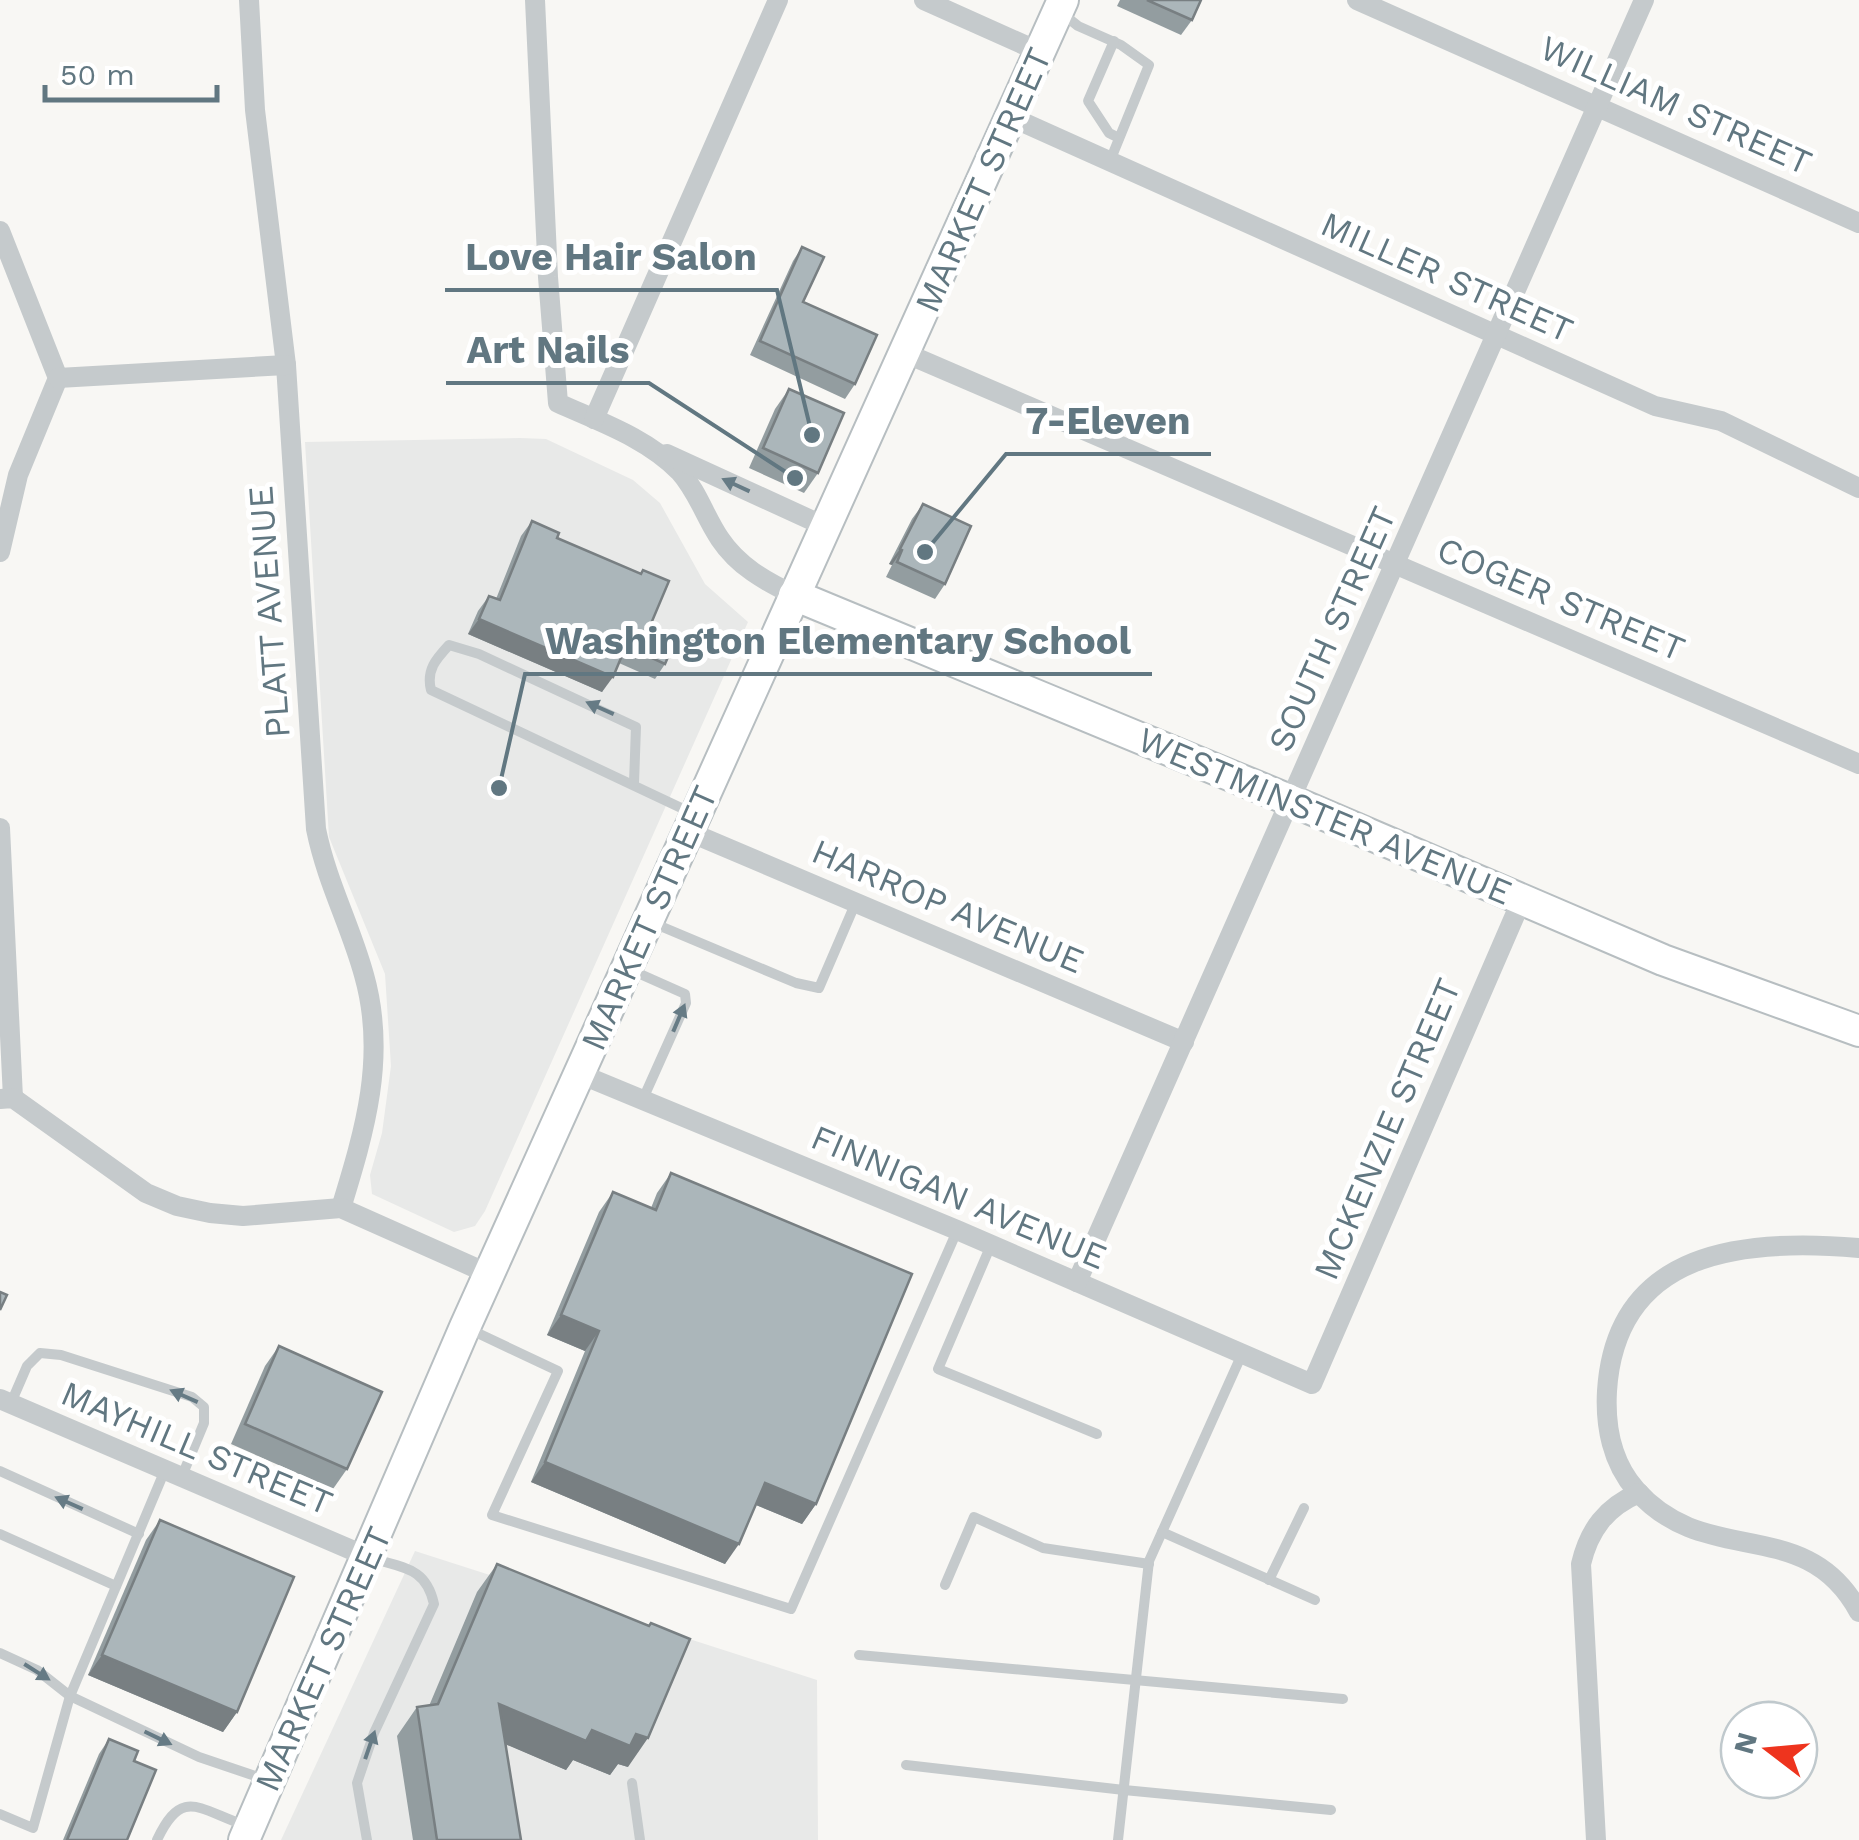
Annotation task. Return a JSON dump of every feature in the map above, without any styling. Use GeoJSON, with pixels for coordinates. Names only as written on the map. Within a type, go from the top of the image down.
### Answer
{"type":"FeatureCollection","features":[{"type":"Feature","properties":{"kind":"main road","name":"MARKET STREET"},"geometry":{"type":"LineString","coordinates":[[247,1834],[488,1274],[1061,5]]}},
{"type":"Feature","properties":{"kind":"main road","name":"WESTMINSTER AVENUE"},"geometry":{"type":"LineString","coordinates":[[794,595],[1663,960],[1859,1031]]}},
{"type":"Feature","properties":{"kind":"street","name":"PLATT AVENUE"},"geometry":{"type":"LineString","coordinates":[[249,0],[256,110],[286,366],[316,829],[324,869],[366,978],[373,1021],[375,1064],[370,1108],[340,1208]]}},
{"type":"Feature","properties":{"kind":"street"},"geometry":{"type":"LineString","coordinates":[[535,0],[558,402],[824,526]]}},
{"type":"Feature","properties":{"kind":"street"},"geometry":{"type":"LineString","coordinates":[[594,419],[778,0]]}},
{"type":"Feature","properties":{"kind":"street"},"geometry":{"type":"LineString","coordinates":[[924,0],[1040,52]]}},
{"type":"Feature","properties":{"kind":"street","name":"WILLIAM STREET"},"geometry":{"type":"LineString","coordinates":[[1357,0],[1859,223]]}},
{"type":"Feature","properties":{"kind":"street","name":"SOUTH STREET"},"geometry":{"type":"LineString","coordinates":[[1077,1282],[1644,0]]}},
{"type":"Feature","properties":{"kind":"street","name":"MILLER STREET"},"geometry":{"type":"LineString","coordinates":[[1011,116],[1655,406],[1721,421],[1859,488]]}},
{"type":"Feature","properties":{"kind":"street"},"geometry":{"type":"LineString","coordinates":[[0,231],[58,378],[18,475],[0,552]]}},
{"type":"Feature","properties":{"kind":"street","name":"COGER STREET"},"geometry":{"type":"LineString","coordinates":[[905,353],[1859,764]]}},
{"type":"Feature","properties":{"kind":"street"},"geometry":{"type":"LineString","coordinates":[[58,378],[286,366]]}},
{"type":"Feature","properties":{"kind":"street"},"geometry":{"type":"LineString","coordinates":[[645,444],[689,483],[719,538],[736,559],[758,577],[794,595]]}},
{"type":"Feature","properties":{"kind":"street","name":"HARROP AVENUE"},"geometry":{"type":"LineString","coordinates":[[691,822],[856,902],[1184,1042]]}},
{"type":"Feature","properties":{"kind":"street"},"geometry":{"type":"LineString","coordinates":[[0,828],[6,1098],[146,1193],[177,1206],[243,1216],[340,1208],[488,1274]]}},
{"type":"Feature","properties":{"kind":"street","name":"MCKENZIE STREET"},"geometry":{"type":"LineString","coordinates":[[1312,1384],[1522,899]]}},
{"type":"Feature","properties":{"kind":"street","name":"FINNIGAN AVENUE"},"geometry":{"type":"LineString","coordinates":[[580,1074],[957,1230],[1312,1384]]}},
{"type":"Feature","properties":{"kind":"street"},"geometry":{"type":"LineString","coordinates":[[1859,1248],[1819,1244],[1737,1248],[1686,1264],[1662,1278],[1639,1299],[1623,1323],[1614,1344],[1606,1404],[1608,1432],[1617,1460],[1638,1493],[1658,1512],[1684,1526],[1736,1543],[1790,1551],[1812,1560],[1831,1572],[1859,1612]]}},
{"type":"Feature","properties":{"kind":"street","name":"MAYHILL STREET"},"geometry":{"type":"LineString","coordinates":[[5,1401],[368,1557]]}},
{"type":"Feature","properties":{"kind":"street"},"geometry":{"type":"LineString","coordinates":[[1596,1840],[1581,1564],[1585,1545],[1596,1526],[1609,1510],[1638,1493]]}},
{"type":"Feature","properties":{"kind":"lane"},"geometry":{"type":"LineString","coordinates":[[1061,5],[1078,26],[1114,42],[1149,65],[1110,161]]}},
{"type":"Feature","properties":{"kind":"lane"},"geometry":{"type":"LineString","coordinates":[[1114,42],[1088,101],[1109,133],[1119,138]]}},
{"type":"Feature","properties":{"kind":"lane"},"geometry":{"type":"LineString","coordinates":[[634,783],[636,726],[449,644],[434,662],[428,678],[431,690],[634,783],[691,822]]}},
{"type":"Feature","properties":{"kind":"lane"},"geometry":{"type":"LineString","coordinates":[[648,920],[796,983],[819,988],[856,902]]}},
{"type":"Feature","properties":{"kind":"lane"},"geometry":{"type":"LineString","coordinates":[[626,967],[684,994],[686,1003],[643,1100]]}},
{"type":"Feature","properties":{"kind":"lane"},"geometry":{"type":"LineString","coordinates":[[465,1327],[558,1371],[492,1515],[791,1609],[957,1230]]}},
{"type":"Feature","properties":{"kind":"lane"},"geometry":{"type":"LineString","coordinates":[[991,1245],[938,1369],[1098,1434]]}},
{"type":"Feature","properties":{"kind":"lane"},"geometry":{"type":"LineString","coordinates":[[0,1814],[33,1828],[70,1696],[116,1586],[138,1534],[204,1423],[204,1407],[192,1397],[61,1354],[40,1353],[5,1401]]}},
{"type":"Feature","properties":{"kind":"lane"},"geometry":{"type":"LineString","coordinates":[[1118,1840],[1149,1564],[1242,1354]]}},
{"type":"Feature","properties":{"kind":"lane"},"geometry":{"type":"LineString","coordinates":[[0,1472],[138,1534]]}},
{"type":"Feature","properties":{"kind":"lane"},"geometry":{"type":"LineString","coordinates":[[1269,1580],[1304,1508]]}},
{"type":"Feature","properties":{"kind":"lane"},"geometry":{"type":"LineString","coordinates":[[945,1584],[974,1517],[1042,1548],[1149,1564]]}},
{"type":"Feature","properties":{"kind":"lane"},"geometry":{"type":"LineString","coordinates":[[1162,1532],[1315,1600]]}},
{"type":"Feature","properties":{"kind":"lane"},"geometry":{"type":"LineString","coordinates":[[0,1534],[116,1586]]}},
{"type":"Feature","properties":{"kind":"lane"},"geometry":{"type":"LineString","coordinates":[[367,1840],[358,1782],[374,1733],[434,1604],[431,1588],[419,1573],[368,1557]]}},
{"type":"Feature","properties":{"kind":"lane"},"geometry":{"type":"LineString","coordinates":[[0,1653],[38,1670],[70,1696],[199,1757],[270,1781]]}},
{"type":"Feature","properties":{"kind":"lane"},"geometry":{"type":"LineString","coordinates":[[859,1655],[1343,1699]]}},
{"type":"Feature","properties":{"kind":"lane"},"geometry":{"type":"LineString","coordinates":[[906,1765],[1332,1810]]}},
{"type":"Feature","properties":{"kind":"lane"},"geometry":{"type":"LineString","coordinates":[[632,1783],[640,1840]]}},
{"type":"Feature","properties":{"kind":"lane"},"geometry":{"type":"LineString","coordinates":[[157,1840],[169,1814],[189,1806],[247,1834]]}},
{"type":"Feature","properties":{"kind":"shaded area"},"geometry":{"type":"Polygon","coordinates":[[[546,439],[633,480],[660,503],[705,584],[748,622],[485,1211],[475,1226],[454,1232],[372,1194],[370,1175],[382,1133],[391,1066],[385,974],[329,837],[305,442],[546,439]]]}},
{"type":"Feature","properties":{"kind":"shaded area"},"geometry":{"type":"Polygon","coordinates":[[[415,1551],[817,1680],[818,1840],[281,1840],[415,1551]]]}},
{"type":"Feature","properties":{"kind":"building"},"geometry":{"type":"Polygon","coordinates":[[[1147,0],[1201,0],[1192,20],[1147,0]]]}},
{"type":"Feature","properties":{"kind":"building"},"geometry":{"type":"Polygon","coordinates":[[[802,247],[824,257],[803,302],[877,335],[855,384],[760,341],[802,247]]]}},
{"type":"Feature","properties":{"kind":"building"},"geometry":{"type":"Polygon","coordinates":[[[789,389],[844,413],[818,473],[763,448],[789,389]]]}},
{"type":"Feature","properties":{"kind":"building"},"geometry":{"type":"Polygon","coordinates":[[[923,504],[971,526],[945,584],[897,562],[923,504]]]}},
{"type":"Feature","properties":{"kind":"building"},"geometry":{"type":"Polygon","coordinates":[[[532,521],[559,533],[557,538],[641,574],[643,570],[669,581],[650,626],[676,638],[665,664],[626,646],[613,677],[479,619],[489,596],[500,600],[532,521]]]}},
{"type":"Feature","properties":{"kind":"building"},"geometry":{"type":"Polygon","coordinates":[[[671,1173],[912,1274],[816,1504],[765,1483],[739,1544],[545,1462],[599,1331],[561,1315],[613,1192],[656,1210],[671,1173]]]}},
{"type":"Feature","properties":{"kind":"building"},"geometry":{"type":"Polygon","coordinates":[[[0,1292],[7,1295],[0,1310],[0,1292]]]}},
{"type":"Feature","properties":{"kind":"building"},"geometry":{"type":"Polygon","coordinates":[[[279,1346],[382,1392],[347,1469],[245,1424],[279,1346]]]}},
{"type":"Feature","properties":{"kind":"building"},"geometry":{"type":"Polygon","coordinates":[[[160,1520],[294,1577],[237,1712],[102,1655],[160,1520]]]}},
{"type":"Feature","properties":{"kind":"building"},"geometry":{"type":"Polygon","coordinates":[[[497,1564],[690,1639],[648,1738],[636,1734],[630,1746],[592,1730],[586,1741],[499,1704],[521,1840],[437,1840],[417,1707],[438,1704],[497,1564]]]}},
{"type":"Feature","properties":{"kind":"building"},"geometry":{"type":"Polygon","coordinates":[[[109,1739],[138,1751],[134,1761],[156,1770],[127,1840],[67,1840],[109,1739]]]}},
{"type":"Feature","properties":{"kind":"place","name":"Love Hair Salon"},"geometry":{"type":"Point","coordinates":[812,435]}},
{"type":"Feature","properties":{"kind":"place","name":"Art Nails"},"geometry":{"type":"Point","coordinates":[795,478]}},
{"type":"Feature","properties":{"kind":"place","name":"7-Eleven"},"geometry":{"type":"Point","coordinates":[925,552]}},
{"type":"Feature","properties":{"kind":"place","name":"Washington Elementary School"},"geometry":{"type":"Point","coordinates":[499,788]}}]}
